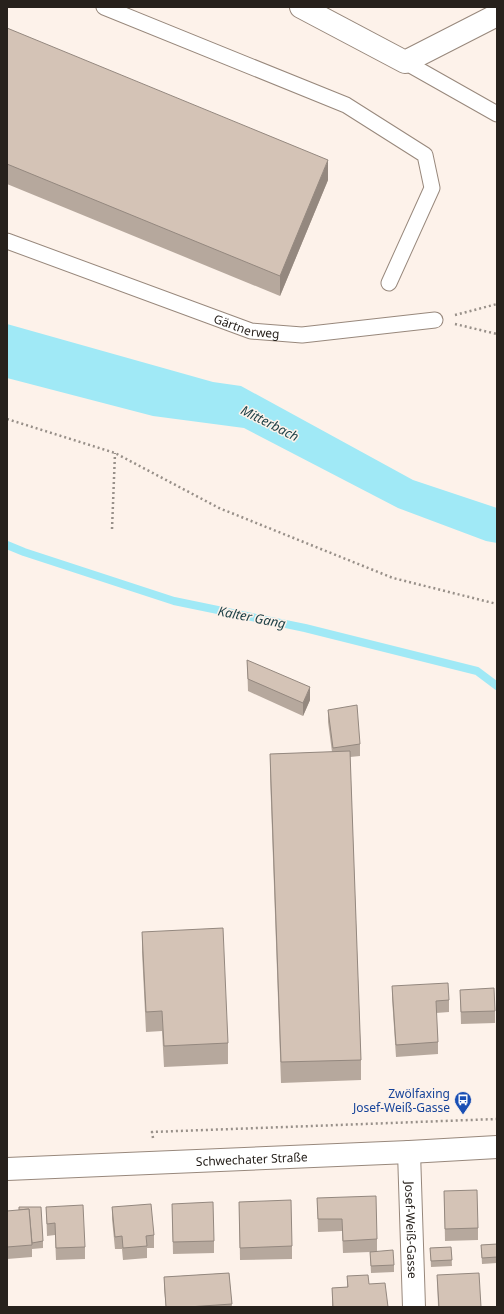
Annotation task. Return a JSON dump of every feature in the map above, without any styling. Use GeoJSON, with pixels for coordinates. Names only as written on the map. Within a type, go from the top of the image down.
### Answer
{"type":"FeatureCollection","features":[{"type":"Feature","properties":{"kind":"main road"},"geometry":{"type":"LineString","coordinates":[[301,7],[405,62],[497,15]]}},
{"type":"Feature","properties":{"kind":"main road","name":"Schwechater Straße"},"geometry":{"type":"LineString","coordinates":[[7,1170],[497,1147]]}},
{"type":"Feature","properties":{"kind":"main road","name":"Josef-Weiß-Gasse"},"geometry":{"type":"LineString","coordinates":[[409,1152],[414,1307]]}},
{"type":"Feature","properties":{"kind":"lane"},"geometry":{"type":"LineString","coordinates":[[105,7],[346,105],[425,155],[432,188],[390,283]]}},
{"type":"Feature","properties":{"kind":"lane"},"geometry":{"type":"LineString","coordinates":[[405,62],[497,114]]}},
{"type":"Feature","properties":{"kind":"lane","name":"Gärtnerweg"},"geometry":{"type":"LineString","coordinates":[[7,241],[251,331],[302,335],[435,320]]}},
{"type":"Feature","properties":{"kind":"path"},"geometry":{"type":"LineString","coordinates":[[435,320],[497,304]]}},
{"type":"Feature","properties":{"kind":"path"},"geometry":{"type":"LineString","coordinates":[[435,320],[497,334]]}},
{"type":"Feature","properties":{"kind":"path"},"geometry":{"type":"LineString","coordinates":[[7,419],[115,453],[219,508],[393,578],[497,604]]}},
{"type":"Feature","properties":{"kind":"path"},"geometry":{"type":"LineString","coordinates":[[112,529],[115,453]]}},
{"type":"Feature","properties":{"kind":"water","name":"Mitterbach"},"geometry":{"type":"Polygon","coordinates":[[[7,324],[213,382],[241,386],[413,480],[497,508],[497,543],[486,541],[398,508],[244,428],[153,416],[7,378],[7,324]]]}},
{"type":"Feature","properties":{"kind":"building"},"geometry":{"type":"Polygon","coordinates":[[[7,28],[328,160],[280,276],[7,164],[7,28]]]}},
{"type":"Feature","properties":{"kind":"building"},"geometry":{"type":"Polygon","coordinates":[[[247,660],[310,687],[303,703],[248,679],[247,660]]]}},
{"type":"Feature","properties":{"kind":"building"},"geometry":{"type":"Polygon","coordinates":[[[357,705],[360,744],[333,748],[328,710],[357,705]]]}},
{"type":"Feature","properties":{"kind":"building"},"geometry":{"type":"Polygon","coordinates":[[[350,751],[361,1060],[281,1062],[270,754],[350,751]]]}},
{"type":"Feature","properties":{"kind":"building"},"geometry":{"type":"Polygon","coordinates":[[[223,928],[228,1043],[164,1046],[162,1011],[146,1012],[142,932],[223,928]]]}},
{"type":"Feature","properties":{"kind":"building"},"geometry":{"type":"Polygon","coordinates":[[[448,983],[449,1000],[436,1001],[438,1042],[396,1045],[392,986],[448,983]]]}},
{"type":"Feature","properties":{"kind":"building"},"geometry":{"type":"Polygon","coordinates":[[[494,988],[495,1011],[461,1012],[460,990],[494,988]]]}},
{"type":"Feature","properties":{"kind":"building"},"geometry":{"type":"Polygon","coordinates":[[[477,1190],[478,1228],[445,1229],[444,1191],[477,1190]]]}},
{"type":"Feature","properties":{"kind":"building"},"geometry":{"type":"Polygon","coordinates":[[[376,1196],[377,1239],[343,1241],[342,1219],[318,1219],[317,1198],[376,1196]]]}},
{"type":"Feature","properties":{"kind":"building"},"geometry":{"type":"Polygon","coordinates":[[[291,1200],[292,1246],[240,1248],[239,1202],[291,1200]]]}},
{"type":"Feature","properties":{"kind":"building"},"geometry":{"type":"Polygon","coordinates":[[[213,1202],[214,1241],[173,1242],[172,1204],[213,1202]]]}},
{"type":"Feature","properties":{"kind":"building"},"geometry":{"type":"Polygon","coordinates":[[[151,1204],[154,1235],[146,1236],[147,1246],[123,1248],[122,1236],[115,1237],[112,1207],[151,1204]]]}},
{"type":"Feature","properties":{"kind":"building"},"geometry":{"type":"Polygon","coordinates":[[[83,1205],[85,1247],[56,1248],[55,1223],[47,1224],[46,1207],[83,1205]]]}},
{"type":"Feature","properties":{"kind":"building"},"geometry":{"type":"Polygon","coordinates":[[[19,1207],[41,1207],[43,1241],[32,1243],[29,1209],[19,1210],[19,1207]]]}},
{"type":"Feature","properties":{"kind":"building"},"geometry":{"type":"Polygon","coordinates":[[[29,1209],[32,1245],[7,1247],[7,1211],[29,1209]]]}},
{"type":"Feature","properties":{"kind":"building"},"geometry":{"type":"Polygon","coordinates":[[[497,1244],[497,1257],[482,1258],[481,1245],[497,1244]]]}},
{"type":"Feature","properties":{"kind":"building"},"geometry":{"type":"Polygon","coordinates":[[[451,1247],[452,1260],[431,1261],[430,1248],[451,1247]]]}},
{"type":"Feature","properties":{"kind":"building"},"geometry":{"type":"Polygon","coordinates":[[[393,1250],[394,1265],[371,1266],[370,1252],[393,1250]]]}},
{"type":"Feature","properties":{"kind":"building"},"geometry":{"type":"Polygon","coordinates":[[[229,1273],[232,1304],[166,1307],[164,1277],[229,1273]]]}},
{"type":"Feature","properties":{"kind":"building"},"geometry":{"type":"Polygon","coordinates":[[[479,1273],[481,1307],[439,1307],[437,1275],[479,1273]]]}},
{"type":"Feature","properties":{"kind":"building"},"geometry":{"type":"Polygon","coordinates":[[[368,1275],[369,1284],[385,1283],[388,1307],[333,1307],[332,1288],[348,1287],[347,1276],[368,1275]]]}},
{"type":"Feature","properties":{"kind":"waterway","name":"Kalter Gang"},"geometry":{"type":"LineString","coordinates":[[7,545],[24,552],[174,601],[305,628],[477,671],[497,686]]}},
{"type":"Feature","properties":{"kind":"place","name":"Zwölfaxing Josef-Weiß-Gasse"},"geometry":{"type":"Point","coordinates":[463,1115]}}]}
